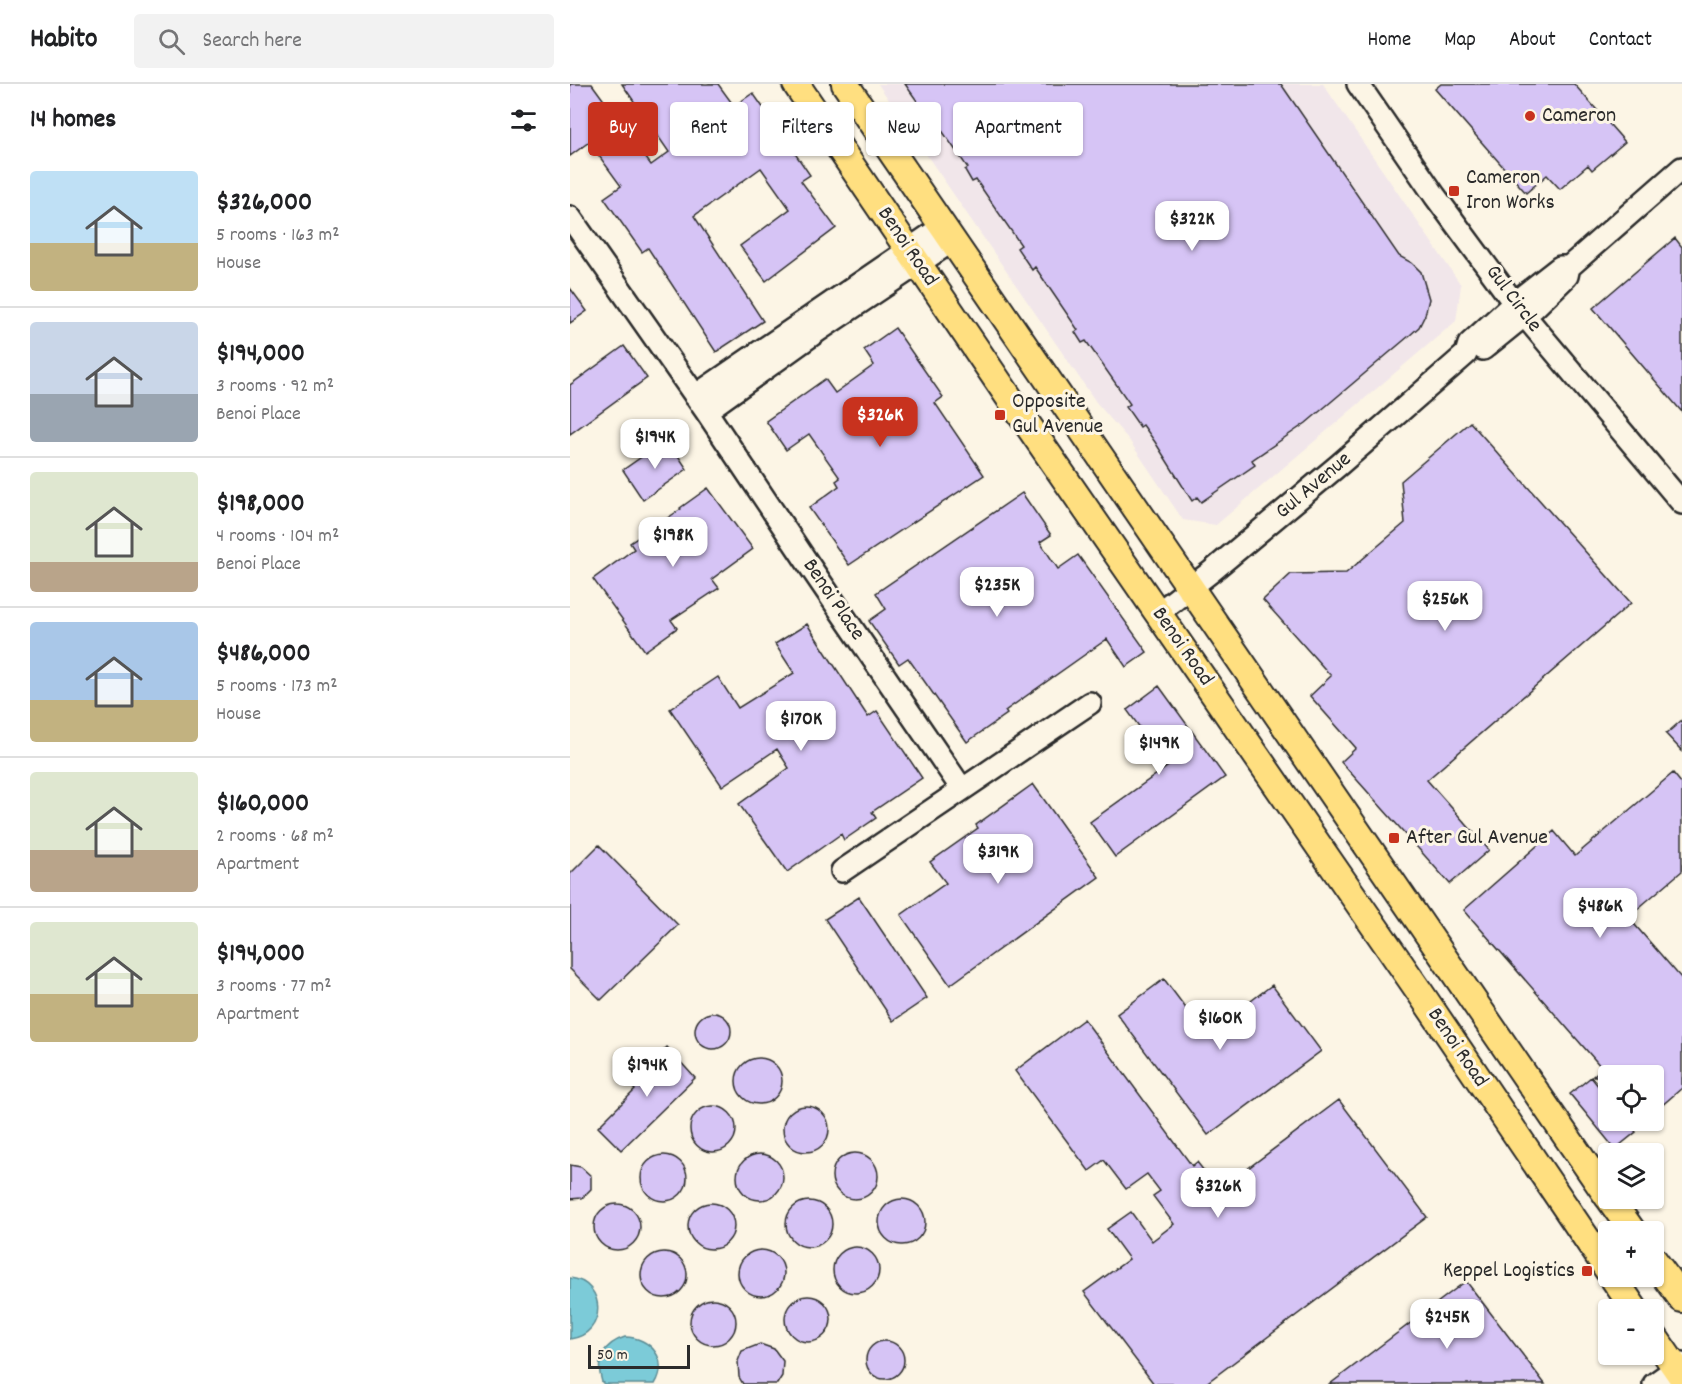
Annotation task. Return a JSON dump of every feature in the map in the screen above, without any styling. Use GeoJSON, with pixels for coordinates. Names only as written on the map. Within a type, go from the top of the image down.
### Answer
{"type":"FeatureCollection","features":[{"type":"Feature","properties":{"kind":"main road","name":"Benoi Road"},"geometry":{"type":"LineString","coordinates":[[796,84],[1598,1255]]}},
{"type":"Feature","properties":{"kind":"main road","name":"Benoi Road"},"geometry":{"type":"LineString","coordinates":[[844,84],[1598,1182]]}},
{"type":"Feature","properties":{"kind":"main road"},"geometry":{"type":"LineString","coordinates":[[1664,1274],[1682,1299]]}},
{"type":"Feature","properties":{"kind":"main road"},"geometry":{"type":"LineString","coordinates":[[1664,1349],[1680,1370]]}},
{"type":"Feature","properties":{"kind":"street","name":"Gul Circle"},"geometry":{"type":"LineString","coordinates":[[1358,84],[1435,196],[1519,310],[1682,503]]}},
{"type":"Feature","properties":{"kind":"street","name":"Gul Avenue"},"geometry":{"type":"LineString","coordinates":[[1158,613],[1340,464],[1466,354],[1477,354],[1519,310],[1567,276],[1569,267],[1682,168]]}},
{"type":"Feature","properties":{"kind":"street","name":"Benoi Place"},"geometry":{"type":"LineString","coordinates":[[570,217],[701,403],[962,789]]}},
{"type":"Feature","properties":{"kind":"street"},"geometry":{"type":"LineString","coordinates":[[701,403],[947,234]]}},
{"type":"Feature","properties":{"kind":"street"},"geometry":{"type":"LineString","coordinates":[[842,871],[1090,703]]}},
{"type":"Feature","properties":{"kind":"street"},"geometry":{"type":"LineString","coordinates":[[1654,1384],[1680,1370]]}},
{"type":"Feature","properties":{"kind":"shaded area"},"geometry":{"type":"Polygon","coordinates":[[[878,84],[1323,84],[1461,285],[1456,321],[1216,525],[1183,520],[1129,440],[1096,402],[927,156],[941,156],[941,102],[890,102],[878,84]]]}},
{"type":"Feature","properties":{"kind":"water"},"geometry":{"type":"Polygon","coordinates":[[[570,1278],[582,1282],[591,1289],[598,1308],[591,1328],[582,1335],[570,1339],[570,1278]]]}},
{"type":"Feature","properties":{"kind":"water"},"geometry":{"type":"Polygon","coordinates":[[[625,1337],[642,1341],[655,1352],[660,1367],[655,1384],[604,1384],[602,1382],[600,1360],[603,1354],[611,1344],[625,1337]]]}},
{"type":"Feature","properties":{"kind":"building"},"geometry":{"type":"Polygon","coordinates":[[[570,84],[592,84],[605,102],[588,102],[588,143],[570,156],[570,84]]]}},
{"type":"Feature","properties":{"kind":"building"},"geometry":{"type":"Polygon","coordinates":[[[622,84],[718,84],[731,102],[670,102],[670,156],[748,156],[748,102],[740,102],[753,93],[760,103],[760,156],[797,156],[810,175],[801,181],[836,228],[766,281],[740,246],[790,209],[761,168],[694,216],[763,321],[716,352],[648,248],[642,252],[604,198],[621,186],[599,156],[644,156],[651,165],[669,152],[658,136],[658,102],[634,102],[622,84]]]}},
{"type":"Feature","properties":{"kind":"building"},"geometry":{"type":"Polygon","coordinates":[[[905,84],[1281,84],[1399,256],[1412,263],[1421,272],[1429,299],[1425,315],[1419,327],[1306,423],[1252,460],[1255,465],[1201,502],[1197,497],[1192,501],[1155,442],[1143,425],[1140,427],[1126,407],[1130,404],[1086,341],[1082,343],[1075,332],[1078,330],[1035,267],[1032,270],[1017,248],[1021,245],[976,180],[972,182],[965,170],[968,168],[960,156],[1083,156],[1083,102],[953,102],[953,146],[941,129],[941,102],[918,102],[905,84]]]}},
{"type":"Feature","properties":{"kind":"building","name":"Cameron"},"geometry":{"type":"Polygon","coordinates":[[[1441,84],[1574,84],[1625,142],[1592,170],[1588,165],[1560,189],[1547,175],[1526,193],[1435,89],[1441,84]]]}},
{"type":"Feature","properties":{"kind":"building"},"geometry":{"type":"Polygon","coordinates":[[[1675,238],[1682,247],[1682,412],[1593,308],[1675,238]]]}},
{"type":"Feature","properties":{"kind":"building"},"geometry":{"type":"Polygon","coordinates":[[[570,288],[587,311],[570,323],[570,288]]]}},
{"type":"Feature","properties":{"kind":"building"},"geometry":{"type":"Polygon","coordinates":[[[895,328],[943,397],[935,403],[984,475],[849,565],[809,508],[839,486],[836,481],[840,478],[809,434],[786,450],[766,421],[825,379],[835,393],[874,365],[864,350],[895,328]]]}},
{"type":"Feature","properties":{"kind":"building"},"geometry":{"type":"Polygon","coordinates":[[[624,346],[647,378],[570,434],[570,385],[624,346]]]}},
{"type":"Feature","properties":{"kind":"building"},"geometry":{"type":"Polygon","coordinates":[[[1470,422],[1631,603],[1427,780],[1489,850],[1450,884],[1341,762],[1356,748],[1310,696],[1331,676],[1263,600],[1291,574],[1346,573],[1405,523],[1401,481],[1470,422]]]}},
{"type":"Feature","properties":{"kind":"building"},"geometry":{"type":"Polygon","coordinates":[[[667,439],[687,469],[643,500],[623,470],[667,439]]]}},
{"type":"Feature","properties":{"kind":"building"},"geometry":{"type":"Polygon","coordinates":[[[708,488],[753,549],[712,579],[719,588],[671,620],[677,628],[645,651],[593,579],[634,549],[630,543],[708,488]]]}},
{"type":"Feature","properties":{"kind":"building"},"geometry":{"type":"Polygon","coordinates":[[[1022,493],[1051,535],[1040,542],[1058,569],[1078,555],[1147,652],[1126,667],[1107,639],[1005,711],[1007,714],[967,742],[908,658],[899,664],[869,621],[886,609],[876,593],[1022,493]]]}},
{"type":"Feature","properties":{"kind":"building"},"geometry":{"type":"Polygon","coordinates":[[[807,624],[868,717],[877,711],[922,778],[872,812],[876,818],[844,840],[841,834],[787,872],[739,804],[789,768],[777,749],[722,786],[670,709],[718,677],[738,708],[794,673],[775,644],[807,624]]]}},
{"type":"Feature","properties":{"kind":"building"},"geometry":{"type":"Polygon","coordinates":[[[1159,686],[1225,777],[1115,857],[1090,822],[1168,766],[1127,710],[1159,686]]]}},
{"type":"Feature","properties":{"kind":"building"},"geometry":{"type":"Polygon","coordinates":[[[1682,720],[1682,751],[1666,734],[1682,720]]]}},
{"type":"Feature","properties":{"kind":"building"},"geometry":{"type":"Polygon","coordinates":[[[1673,773],[1682,784],[1682,871],[1628,917],[1682,979],[1682,1088],[1664,1104],[1664,1065],[1599,1065],[1464,910],[1554,831],[1575,856],[1673,773]]]}},
{"type":"Feature","properties":{"kind":"building"},"geometry":{"type":"Polygon","coordinates":[[[1033,784],[1099,877],[950,985],[901,915],[946,883],[930,862],[978,828],[976,825],[1033,784]]]}},
{"type":"Feature","properties":{"kind":"building"},"geometry":{"type":"Polygon","coordinates":[[[599,845],[678,925],[601,1000],[570,969],[570,874],[599,845]]]}},
{"type":"Feature","properties":{"kind":"building"},"geometry":{"type":"Polygon","coordinates":[[[859,897],[927,998],[893,1021],[825,919],[859,897]]]}},
{"type":"Feature","properties":{"kind":"building"},"geometry":{"type":"Polygon","coordinates":[[[1164,979],[1206,1035],[1272,985],[1321,1051],[1208,1135],[1117,1014],[1164,979]]]}},
{"type":"Feature","properties":{"kind":"building"},"geometry":{"type":"Polygon","coordinates":[[[713,1013],[726,1018],[731,1031],[726,1044],[713,1049],[700,1044],[695,1031],[700,1018],[713,1013]]]}},
{"type":"Feature","properties":{"kind":"building"},"geometry":{"type":"Polygon","coordinates":[[[1084,1019],[1192,1166],[1197,1162],[1219,1190],[1339,1100],[1427,1217],[1205,1384],[1154,1384],[1084,1292],[1129,1259],[1107,1229],[1131,1212],[1152,1241],[1174,1224],[1153,1196],[1160,1191],[1147,1174],[1126,1189],[1104,1160],[1089,1171],[1015,1071],[1084,1019]]]}},
{"type":"Feature","properties":{"kind":"building"},"geometry":{"type":"Polygon","coordinates":[[[667,1047],[695,1078],[621,1150],[598,1127],[635,1090],[630,1084],[667,1047]]]}},
{"type":"Feature","properties":{"kind":"building"},"geometry":{"type":"Polygon","coordinates":[[[759,1058],[775,1065],[782,1081],[775,1097],[759,1104],[743,1097],[736,1081],[743,1065],[759,1058]]]}},
{"type":"Feature","properties":{"kind":"building"},"geometry":{"type":"Polygon","coordinates":[[[1591,1077],[1598,1086],[1598,1128],[1570,1094],[1591,1077]]]}},
{"type":"Feature","properties":{"kind":"building"},"geometry":{"type":"Polygon","coordinates":[[[713,1106],[729,1113],[736,1129],[729,1145],[713,1152],[697,1145],[690,1129],[697,1113],[713,1106]]]}},
{"type":"Feature","properties":{"kind":"building"},"geometry":{"type":"Polygon","coordinates":[[[806,1106],[822,1113],[829,1129],[822,1145],[806,1152],[790,1145],[783,1129],[790,1113],[806,1106]]]}},
{"type":"Feature","properties":{"kind":"building"},"geometry":{"type":"Polygon","coordinates":[[[1600,1131],[1636,1132],[1622,1143],[1610,1143],[1600,1131]]]}},
{"type":"Feature","properties":{"kind":"building"},"geometry":{"type":"Polygon","coordinates":[[[855,1153],[871,1160],[878,1176],[871,1192],[855,1199],[839,1192],[832,1176],[839,1160],[855,1153]]]}},
{"type":"Feature","properties":{"kind":"building"},"geometry":{"type":"Polygon","coordinates":[[[760,1154],[776,1161],[783,1177],[776,1193],[760,1200],[744,1193],[737,1177],[744,1161],[760,1154]]]}},
{"type":"Feature","properties":{"kind":"building"},"geometry":{"type":"Polygon","coordinates":[[[664,1155],[680,1162],[687,1178],[680,1194],[664,1201],[648,1194],[641,1178],[648,1162],[664,1155]]]}},
{"type":"Feature","properties":{"kind":"building"},"geometry":{"type":"Polygon","coordinates":[[[570,1165],[581,1167],[591,1176],[591,1189],[582,1198],[570,1199],[570,1165]]]}},
{"type":"Feature","properties":{"kind":"building"},"geometry":{"type":"Polygon","coordinates":[[[902,1199],[918,1206],[925,1222],[918,1238],[902,1245],[886,1238],[879,1222],[886,1206],[902,1199]]]}},
{"type":"Feature","properties":{"kind":"building"},"geometry":{"type":"Polygon","coordinates":[[[809,1201],[825,1208],[832,1224],[825,1240],[809,1247],[793,1240],[786,1224],[793,1208],[809,1201]]]}},
{"type":"Feature","properties":{"kind":"building"},"geometry":{"type":"Polygon","coordinates":[[[711,1203],[727,1210],[734,1226],[727,1242],[711,1249],[695,1242],[688,1226],[695,1210],[711,1203]]]}},
{"type":"Feature","properties":{"kind":"building"},"geometry":{"type":"Polygon","coordinates":[[[617,1204],[633,1211],[640,1227],[633,1243],[617,1250],[601,1243],[594,1227],[601,1211],[617,1204]]]}},
{"type":"Feature","properties":{"kind":"building"},"geometry":{"type":"Polygon","coordinates":[[[856,1247],[872,1254],[879,1270],[872,1286],[856,1293],[840,1286],[833,1270],[840,1254],[856,1247]]]}},
{"type":"Feature","properties":{"kind":"building"},"geometry":{"type":"Polygon","coordinates":[[[761,1250],[777,1257],[784,1273],[777,1289],[761,1296],[745,1289],[738,1273],[745,1257],[761,1250]]]}},
{"type":"Feature","properties":{"kind":"building"},"geometry":{"type":"Polygon","coordinates":[[[664,1252],[680,1259],[687,1275],[680,1291],[664,1298],[648,1291],[641,1275],[648,1259],[664,1252]]]}},
{"type":"Feature","properties":{"kind":"building"},"geometry":{"type":"Polygon","coordinates":[[[1466,1281],[1545,1384],[1330,1384],[1466,1281]]]}},
{"type":"Feature","properties":{"kind":"building"},"geometry":{"type":"Polygon","coordinates":[[[808,1296],[824,1303],[831,1319],[824,1335],[808,1342],[792,1335],[785,1319],[792,1303],[808,1296]]]}},
{"type":"Feature","properties":{"kind":"building"},"geometry":{"type":"Polygon","coordinates":[[[713,1299],[729,1306],[736,1322],[729,1338],[713,1345],[697,1338],[690,1322],[697,1306],[713,1299]]]}},
{"type":"Feature","properties":{"kind":"building"},"geometry":{"type":"Polygon","coordinates":[[[885,1341],[898,1347],[904,1360],[898,1373],[885,1379],[872,1373],[866,1360],[872,1347],[885,1341]]]}},
{"type":"Feature","properties":{"kind":"building"},"geometry":{"type":"Polygon","coordinates":[[[760,1344],[774,1349],[783,1361],[782,1376],[777,1384],[743,1384],[739,1377],[738,1361],[742,1351],[760,1344]]]}},
{"type":"Feature","properties":{"kind":"place","name":"Cameron"},"geometry":{"type":"Point","coordinates":[1530,116]}},
{"type":"Feature","properties":{"kind":"place","name":"Cameron Iron Works"},"geometry":{"type":"Point","coordinates":[1454,191]}},
{"type":"Feature","properties":{"kind":"place","name":"Opposite Gul Avenue"},"geometry":{"type":"Point","coordinates":[1000,415]}},
{"type":"Feature","properties":{"kind":"place","name":"After Gul Avenue"},"geometry":{"type":"Point","coordinates":[1394,838]}},
{"type":"Feature","properties":{"kind":"place","name":"Keppel Logistics"},"geometry":{"type":"Point","coordinates":[1587,1271]}}]}
